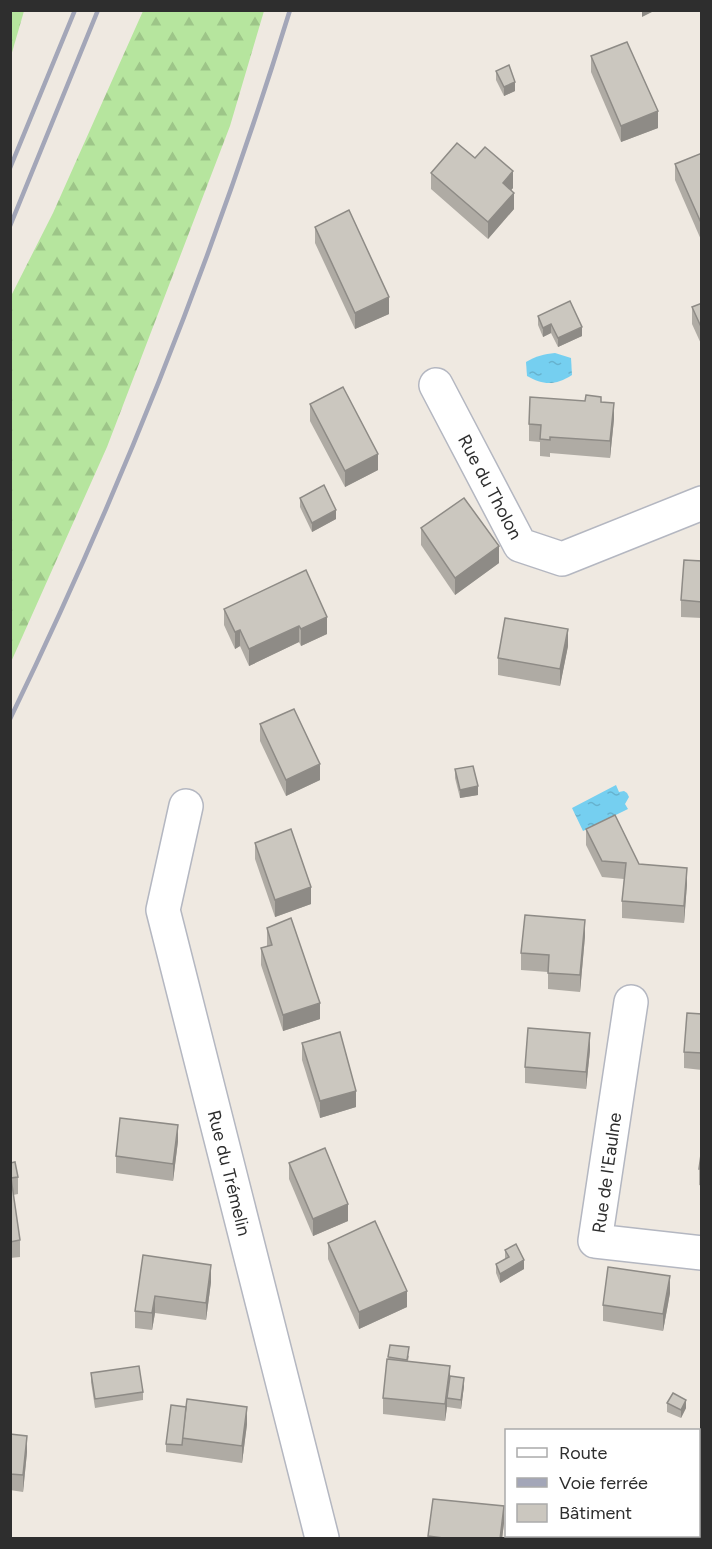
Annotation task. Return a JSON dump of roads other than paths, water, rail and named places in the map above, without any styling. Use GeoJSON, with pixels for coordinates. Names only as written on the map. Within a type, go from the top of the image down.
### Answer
{"type":"FeatureCollection","features":[{"type":"Feature","properties":{"kind":"street","name":"Rue du Tholon"},"geometry":{"type":"LineString","coordinates":[[436,385],[520,545],[562,559],[702,503]]}},
{"type":"Feature","properties":{"kind":"street","name":"Rue du Trémelin"},"geometry":{"type":"LineString","coordinates":[[186,806],[163,910],[322,1539]]}},
{"type":"Feature","properties":{"kind":"street","name":"Rue de l'Eaulne"},"geometry":{"type":"LineString","coordinates":[[632,1002],[595,1241],[702,1253]]}},
{"type":"Feature","properties":{"kind":"water"},"geometry":{"type":"Polygon","coordinates":[[[555,353],[571,358],[572,375],[555,383],[538,381],[527,376],[526,362],[555,353]]]}},
{"type":"Feature","properties":{"kind":"water"},"geometry":{"type":"Polygon","coordinates":[[[616,785],[619,792],[624,791],[629,797],[625,804],[628,809],[583,831],[572,808],[616,785]]]}},
{"type":"Feature","properties":{"kind":"railway"},"geometry":{"type":"LineString","coordinates":[[10,168],[75,10]]}},
{"type":"Feature","properties":{"kind":"railway"},"geometry":{"type":"LineString","coordinates":[[10,226],[98,10]]}},
{"type":"Feature","properties":{"kind":"railway"},"geometry":{"type":"LineString","coordinates":[[10,719],[90,546],[164,370],[230,191],[290,10]]}}]}
